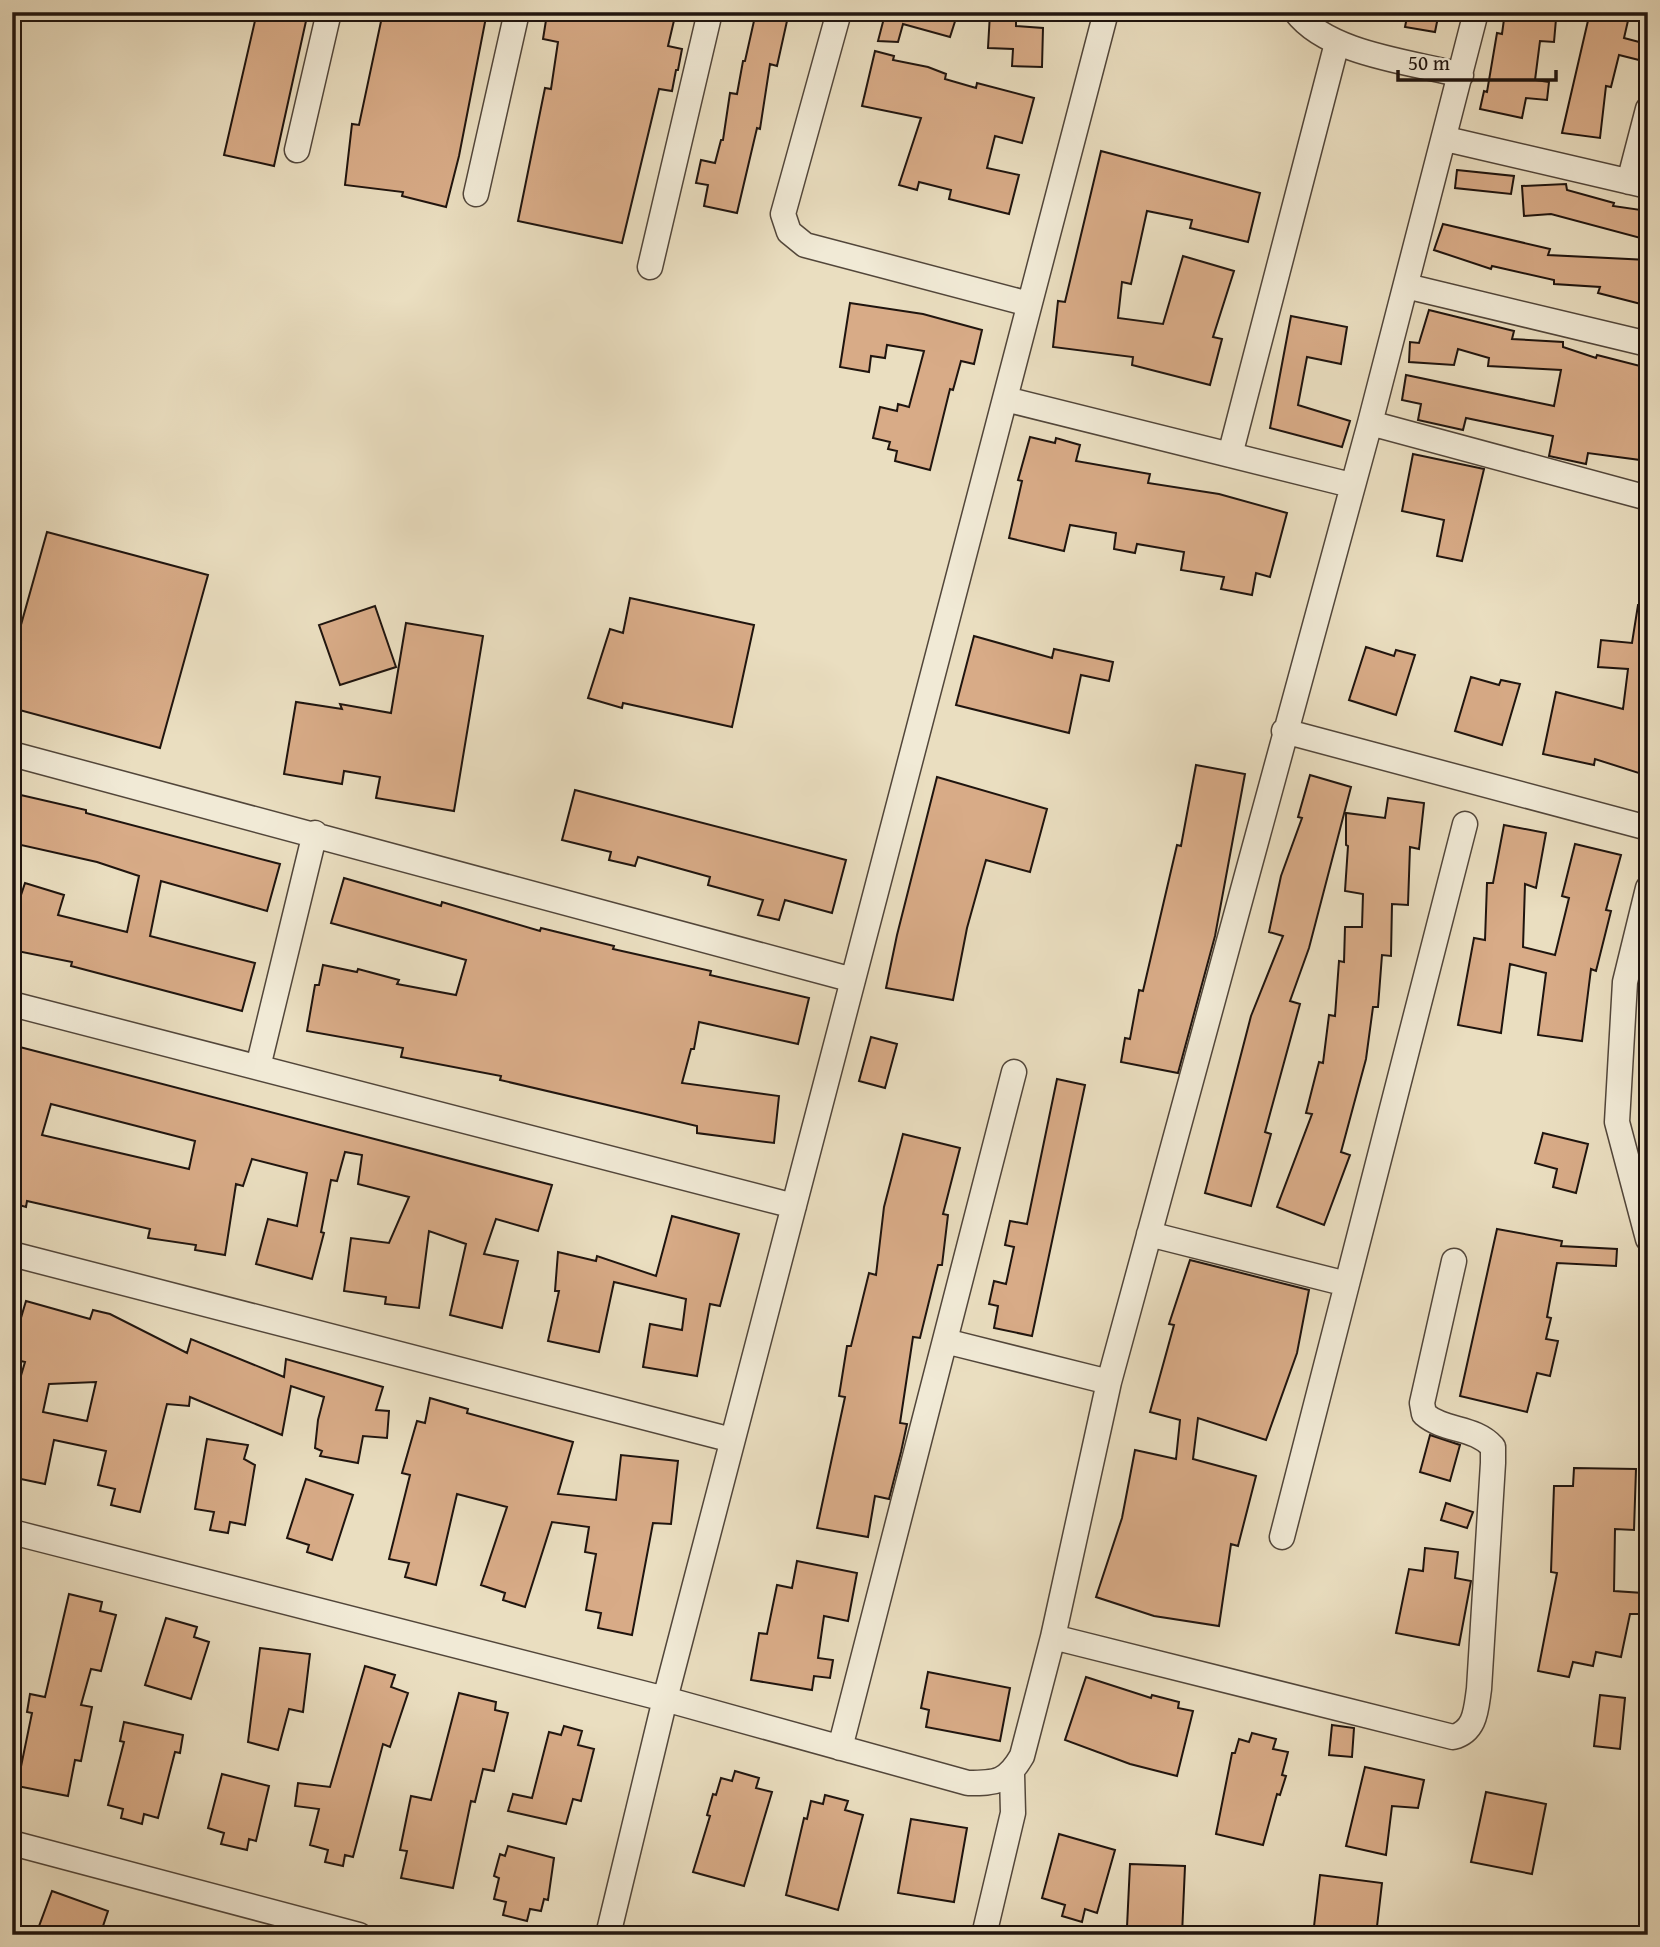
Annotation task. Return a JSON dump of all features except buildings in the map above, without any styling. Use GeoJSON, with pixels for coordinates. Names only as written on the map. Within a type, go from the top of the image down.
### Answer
{"type":"FeatureCollection","features":[{"type":"Feature","properties":{"kind":"street"},"geometry":{"type":"LineString","coordinates":[[298,150],[329,12]]}},
{"type":"Feature","properties":{"kind":"street"},"geometry":{"type":"LineString","coordinates":[[476,194],[517,12]]}},
{"type":"Feature","properties":{"kind":"street"},"geometry":{"type":"LineString","coordinates":[[650,267],[710,12]]}},
{"type":"Feature","properties":{"kind":"street"},"geometry":{"type":"LineString","coordinates":[[839,12],[783,214],[789,232],[805,245],[1030,304]]}},
{"type":"Feature","properties":{"kind":"street"},"geometry":{"type":"LineString","coordinates":[[608,1935],[665,1699],[1106,12]]}},
{"type":"Feature","properties":{"kind":"street"},"geometry":{"type":"LineString","coordinates":[[1296,12],[1308,27],[1337,43],[1461,75]]}},
{"type":"Feature","properties":{"kind":"street"},"geometry":{"type":"LineString","coordinates":[[984,1935],[1013,1813],[1012,1773],[1021,1756],[1053,1637],[1109,1382],[1370,423],[1446,139],[1476,12]]}},
{"type":"Feature","properties":{"kind":"street"},"geometry":{"type":"LineString","coordinates":[[1230,455],[1337,43]]}},
{"type":"Feature","properties":{"kind":"street"},"geometry":{"type":"LineString","coordinates":[[1446,139],[1639,184],[1648,109]]}},
{"type":"Feature","properties":{"kind":"street"},"geometry":{"type":"LineString","coordinates":[[1406,286],[1648,344]]}},
{"type":"Feature","properties":{"kind":"street"},"geometry":{"type":"LineString","coordinates":[[1004,399],[1351,485]]}},
{"type":"Feature","properties":{"kind":"street"},"geometry":{"type":"LineString","coordinates":[[1370,423],[1648,498]]}},
{"type":"Feature","properties":{"kind":"street"},"geometry":{"type":"LineString","coordinates":[[1284,731],[1648,828]]}},
{"type":"Feature","properties":{"kind":"street"},"geometry":{"type":"LineString","coordinates":[[12,754],[315,833],[853,980]]}},
{"type":"Feature","properties":{"kind":"street"},"geometry":{"type":"LineString","coordinates":[[1282,1537],[1465,824]]}},
{"type":"Feature","properties":{"kind":"street"},"geometry":{"type":"LineString","coordinates":[[258,1067],[315,833]]}},
{"type":"Feature","properties":{"kind":"street"},"geometry":{"type":"LineString","coordinates":[[1648,888],[1625,982],[1617,1122],[1648,1240]]}},
{"type":"Feature","properties":{"kind":"street"},"geometry":{"type":"LineString","coordinates":[[12,1004],[794,1206]]}},
{"type":"Feature","properties":{"kind":"street"},"geometry":{"type":"LineString","coordinates":[[840,1748],[1014,1072]]}},
{"type":"Feature","properties":{"kind":"street"},"geometry":{"type":"LineString","coordinates":[[1149,1234],[1347,1284]]}},
{"type":"Feature","properties":{"kind":"street"},"geometry":{"type":"LineString","coordinates":[[12,1254],[733,1440]]}},
{"type":"Feature","properties":{"kind":"street"},"geometry":{"type":"LineString","coordinates":[[1053,1637],[1453,1737],[1464,1734],[1474,1720],[1479,1689],[1493,1447],[1482,1435],[1434,1423],[1424,1414],[1422,1403],[1454,1261]]}},
{"type":"Feature","properties":{"kind":"street"},"geometry":{"type":"LineString","coordinates":[[944,1341],[1109,1382]]}},
{"type":"Feature","properties":{"kind":"street"},"geometry":{"type":"LineString","coordinates":[[12,1532],[665,1699],[968,1783],[992,1783],[1012,1773]]}},
{"type":"Feature","properties":{"kind":"street"},"geometry":{"type":"LineString","coordinates":[[12,1843],[359,1935]]}}]}
